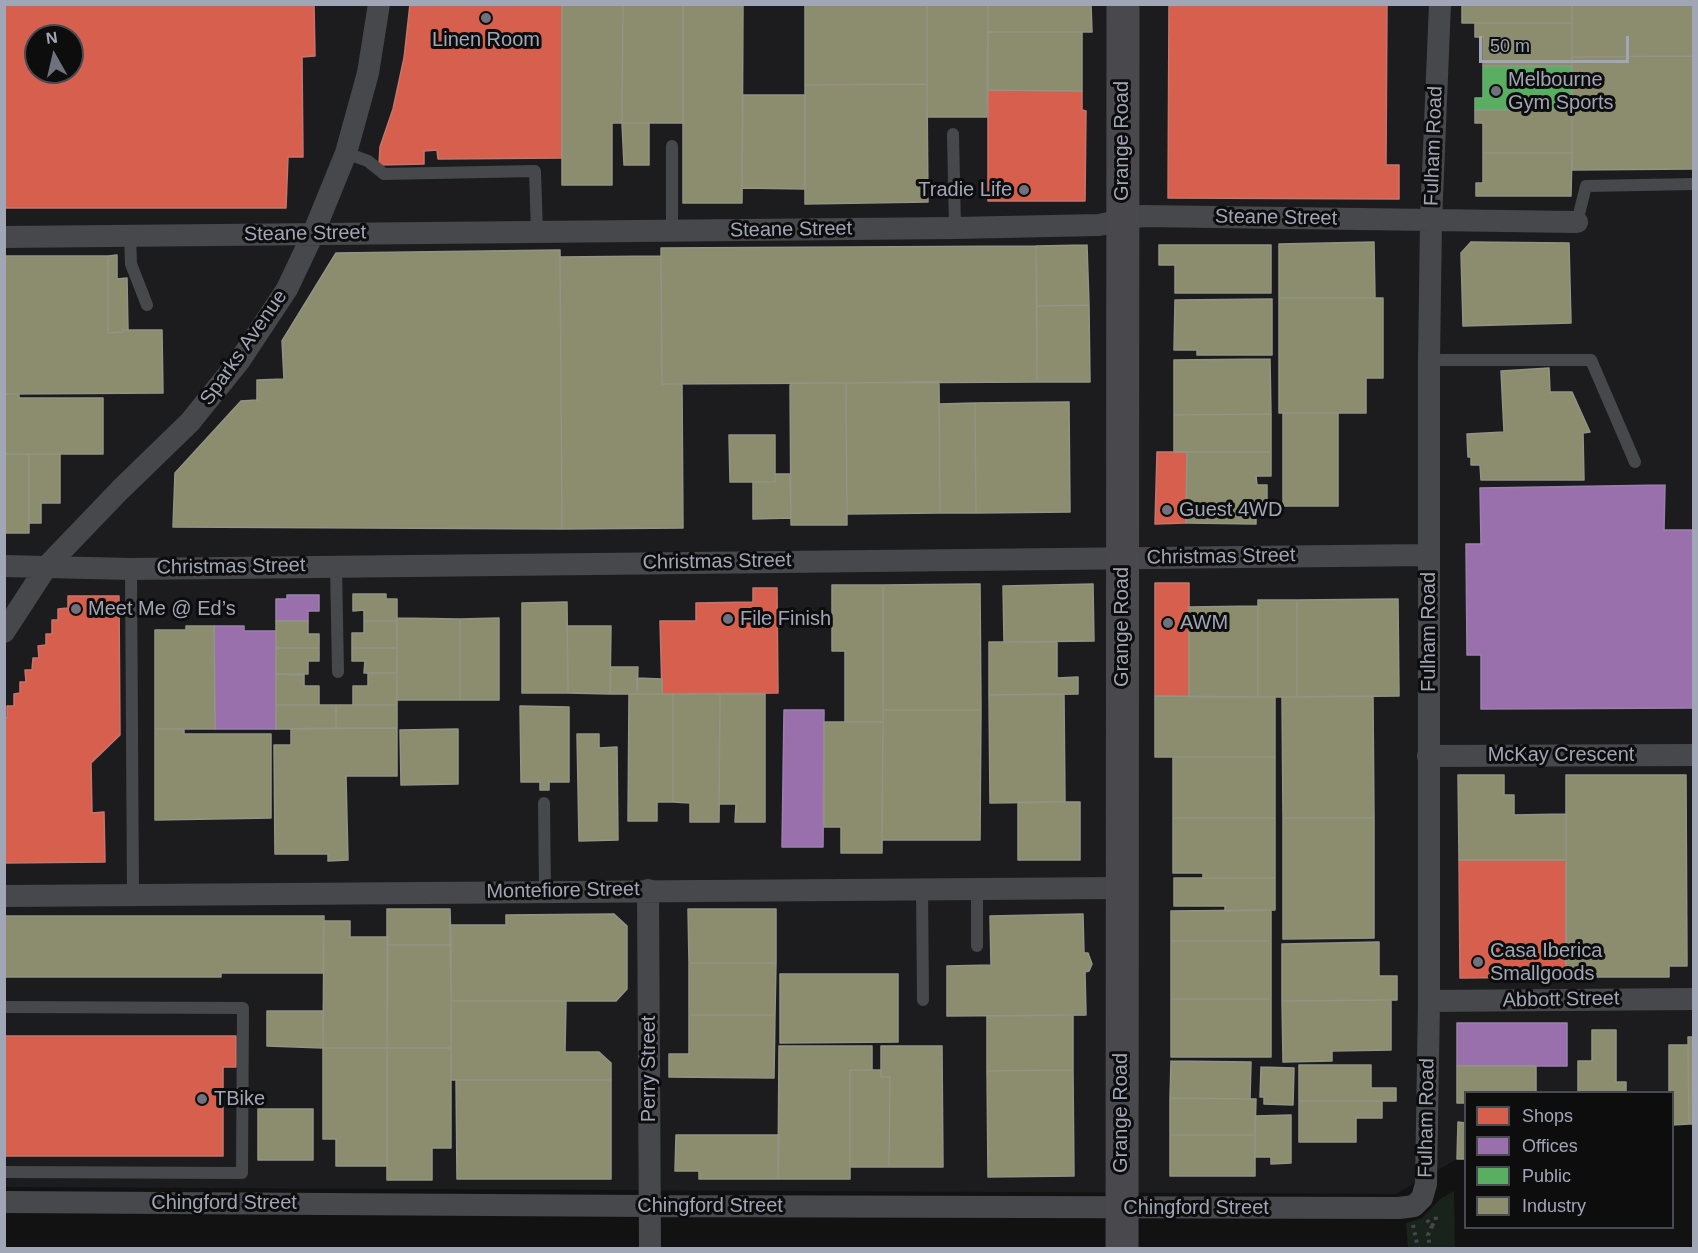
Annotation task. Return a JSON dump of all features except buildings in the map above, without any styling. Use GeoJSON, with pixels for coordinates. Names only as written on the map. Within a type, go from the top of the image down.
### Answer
{"type":"FeatureCollection","features":[{"type":"Feature","properties":{"kind":"main road"},"geometry":{"type":"LineString","coordinates":[[1113,4],[1122,44]]}},
{"type":"Feature","properties":{"kind":"main road","name":"Grange Road"},"geometry":{"type":"LineString","coordinates":[[1122,1248],[1123,4]]}},
{"type":"Feature","properties":{"kind":"street","name":"Sparks Avenue"},"geometry":{"type":"LineString","coordinates":[[4,632],[47,566],[190,422],[240,360],[286,288],[313,234],[346,153],[368,73],[379,4]]}},
{"type":"Feature","properties":{"kind":"street","name":"Fulham Road"},"geometry":{"type":"LineString","coordinates":[[1414,1206],[1422,1198],[1426,1184],[1429,1001],[1429,360],[1431,221],[1440,4]]}},
{"type":"Feature","properties":{"kind":"street","name":"Steane Street"},"geometry":{"type":"LineString","coordinates":[[4,237],[955,228],[1100,225],[1142,216],[1577,222]]}},
{"type":"Feature","properties":{"kind":"street","name":"Christmas Street"},"geometry":{"type":"LineString","coordinates":[[4,566],[131,569],[1429,555]]}},
{"type":"Feature","properties":{"kind":"street","name":"McKay Crescent"},"geometry":{"type":"LineString","coordinates":[[1428,756],[1694,755]]}},
{"type":"Feature","properties":{"kind":"street","name":"Montefiore Street"},"geometry":{"type":"LineString","coordinates":[[4,896],[1122,888]]}},
{"type":"Feature","properties":{"kind":"street","name":"Perry Street"},"geometry":{"type":"LineString","coordinates":[[648,890],[650,1248]]}},
{"type":"Feature","properties":{"kind":"street","name":"Abbott Street"},"geometry":{"type":"LineString","coordinates":[[1429,1001],[1694,999]]}},
{"type":"Feature","properties":{"kind":"street","name":"Chingford Street"},"geometry":{"type":"LineString","coordinates":[[4,1202],[649,1206],[1400,1208],[1414,1206]]}},
{"type":"Feature","properties":{"kind":"lane"},"geometry":{"type":"LineString","coordinates":[[953,134],[955,228]]}},
{"type":"Feature","properties":{"kind":"lane"},"geometry":{"type":"LineString","coordinates":[[672,146],[672,231]]}},
{"type":"Feature","properties":{"kind":"lane"},"geometry":{"type":"LineString","coordinates":[[346,153],[368,162],[384,174],[535,171],[537,232]]}},
{"type":"Feature","properties":{"kind":"lane"},"geometry":{"type":"LineString","coordinates":[[1577,222],[1586,186],[1694,184]]}},
{"type":"Feature","properties":{"kind":"lane"},"geometry":{"type":"LineString","coordinates":[[130,236],[131,264],[147,305]]}},
{"type":"Feature","properties":{"kind":"lane"},"geometry":{"type":"LineString","coordinates":[[1429,360],[1591,360],[1635,462]]}},
{"type":"Feature","properties":{"kind":"lane"},"geometry":{"type":"LineString","coordinates":[[336,566],[338,672]]}},
{"type":"Feature","properties":{"kind":"lane"},"geometry":{"type":"LineString","coordinates":[[131,569],[133,895]]}},
{"type":"Feature","properties":{"kind":"lane"},"geometry":{"type":"LineString","coordinates":[[544,803],[545,891]]}},
{"type":"Feature","properties":{"kind":"lane"},"geometry":{"type":"LineString","coordinates":[[976,888],[977,946]]}},
{"type":"Feature","properties":{"kind":"lane"},"geometry":{"type":"LineString","coordinates":[[922,889],[922,1000]]}},
{"type":"Feature","properties":{"kind":"lane"},"geometry":{"type":"LineString","coordinates":[[4,1007],[243,1008],[242,1173],[4,1172]]}},
{"type":"Feature","properties":{"kind":"path","name":"Fulham Road"},"geometry":{"type":"LineString","coordinates":[[1414,1206],[1432,1226],[1428,1235],[1430,1248]]}},
{"type":"Feature","properties":{"kind":"shaded area"},"geometry":{"type":"Polygon","coordinates":[[[5,5],[1693,5],[1693,1124],[1674,1125],[1674,1091],[1464,1091],[1464,1159],[1457,1159],[1396,1194],[5,1187],[5,5]]]}},
{"type":"Feature","properties":{"kind":"shaded area"},"geometry":{"type":"Polygon","coordinates":[[[1454,1191],[1455,1248],[1408,1248],[1406,1223],[1422,1218],[1440,1199],[1454,1191]]]}},
{"type":"Feature","properties":{"kind":"place","name":"Linen Room"},"geometry":{"type":"Point","coordinates":[486,18]}},
{"type":"Feature","properties":{"kind":"place","name":"Melbourne Gym Sports"},"geometry":{"type":"Point","coordinates":[1496,91]}},
{"type":"Feature","properties":{"kind":"place","name":"Tradie Life"},"geometry":{"type":"Point","coordinates":[1024,190]}},
{"type":"Feature","properties":{"kind":"place","name":"Guest 4WD"},"geometry":{"type":"Point","coordinates":[1167,510]}},
{"type":"Feature","properties":{"kind":"place","name":"Meet Me @ Ed’s"},"geometry":{"type":"Point","coordinates":[76,609]}},
{"type":"Feature","properties":{"kind":"place","name":"File Finish"},"geometry":{"type":"Point","coordinates":[728,619]}},
{"type":"Feature","properties":{"kind":"place","name":"AWM"},"geometry":{"type":"Point","coordinates":[1168,623]}},
{"type":"Feature","properties":{"kind":"place","name":"Casa Iberica Smallgoods"},"geometry":{"type":"Point","coordinates":[1478,962]}},
{"type":"Feature","properties":{"kind":"place","name":"TBike"},"geometry":{"type":"Point","coordinates":[202,1099]}}]}
